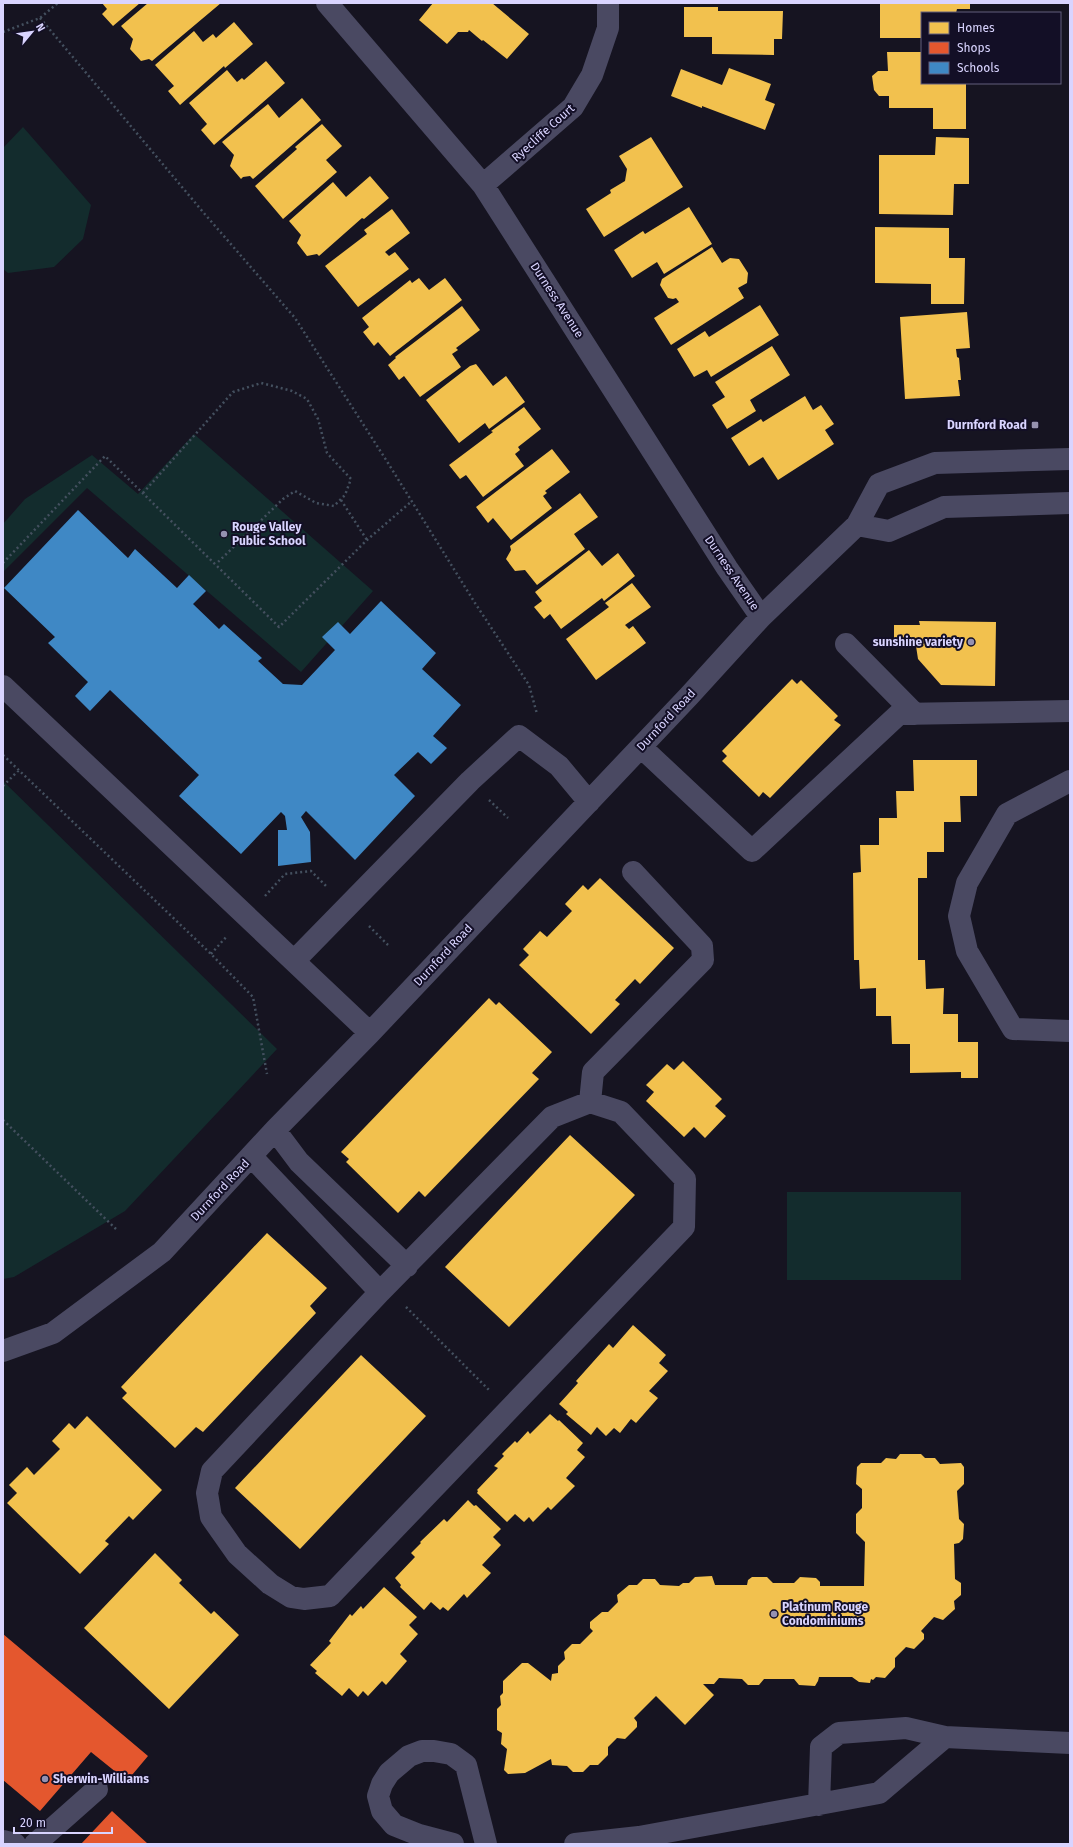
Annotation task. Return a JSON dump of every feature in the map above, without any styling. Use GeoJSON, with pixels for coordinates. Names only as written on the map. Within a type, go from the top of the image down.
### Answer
{"type":"FeatureCollection","features":[{"type":"Feature","properties":{"kind":"street","name":"Durness Avenue"},"geometry":{"type":"LineString","coordinates":[[327,3],[484,185],[727,568],[761,617]]}},
{"type":"Feature","properties":{"kind":"street","name":"Ryecliffe Court"},"geometry":{"type":"LineString","coordinates":[[484,185],[573,107],[592,75],[608,28],[608,3]]}},
{"type":"Feature","properties":{"kind":"street","name":"Durnford Road"},"geometry":{"type":"LineString","coordinates":[[3,1351],[53,1333],[162,1252],[275,1130],[370,1033],[641,747],[761,617],[857,525],[879,484],[935,463],[1070,459]]}},
{"type":"Feature","properties":{"kind":"street"},"geometry":{"type":"LineString","coordinates":[[857,525],[890,531],[944,507],[1070,503]]}},
{"type":"Feature","properties":{"kind":"street"},"geometry":{"type":"LineString","coordinates":[[846,644],[915,714]]}},
{"type":"Feature","properties":{"kind":"street"},"geometry":{"type":"LineString","coordinates":[[3,686],[370,1033]]}},
{"type":"Feature","properties":{"kind":"street"},"geometry":{"type":"LineString","coordinates":[[641,747],[752,851],[899,714],[1070,711]]}},
{"type":"Feature","properties":{"kind":"street"},"geometry":{"type":"LineString","coordinates":[[294,961],[470,781],[519,736],[559,766],[589,802]]}},
{"type":"Feature","properties":{"kind":"street"},"geometry":{"type":"LineString","coordinates":[[1070,780],[1007,814],[966,883],[959,916],[967,951],[1013,1029],[1070,1031]]}},
{"type":"Feature","properties":{"kind":"street"},"geometry":{"type":"LineString","coordinates":[[590,1102],[593,1072],[703,960],[702,946],[633,872]]}},
{"type":"Feature","properties":{"kind":"street"},"geometry":{"type":"LineString","coordinates":[[590,1102],[621,1112],[685,1179],[684,1227],[330,1596],[304,1599],[291,1597],[270,1584],[237,1554],[211,1517],[207,1493],[212,1471],[383,1289],[407,1266],[552,1117],[590,1102]]}},
{"type":"Feature","properties":{"kind":"street"},"geometry":{"type":"LineString","coordinates":[[275,1130],[299,1162],[407,1266]]}},
{"type":"Feature","properties":{"kind":"street"},"geometry":{"type":"LineString","coordinates":[[251,1156],[383,1289]]}},
{"type":"Feature","properties":{"kind":"street"},"geometry":{"type":"LineString","coordinates":[[820,1804],[821,1747],[839,1733],[906,1728],[945,1737],[1070,1743]]}},
{"type":"Feature","properties":{"kind":"street"},"geometry":{"type":"LineString","coordinates":[[575,1844],[639,1837],[879,1792],[945,1737]]}},
{"type":"Feature","properties":{"kind":"street"},"geometry":{"type":"LineString","coordinates":[[453,1844],[419,1835],[394,1824],[382,1811],[378,1796],[382,1784],[390,1773],[409,1756],[422,1750],[451,1754],[466,1765],[486,1844]]}},
{"type":"Feature","properties":{"kind":"street"},"geometry":{"type":"LineString","coordinates":[[35,1844],[97,1789]]}},
{"type":"Feature","properties":{"kind":"street"},"geometry":{"type":"LineString","coordinates":[[3,1841],[15,1844]]}},
{"type":"Feature","properties":{"kind":"path"},"geometry":{"type":"LineString","coordinates":[[3,32],[40,18],[58,3]]}},
{"type":"Feature","properties":{"kind":"path"},"geometry":{"type":"LineString","coordinates":[[40,18],[203,212],[295,318],[412,501],[475,603],[529,685],[537,716]]}},
{"type":"Feature","properties":{"kind":"path"},"geometry":{"type":"LineString","coordinates":[[143,493],[233,392],[261,383],[292,391],[307,398],[318,419],[327,453],[351,479],[345,495],[334,506],[316,503],[295,491],[283,499],[216,564]]}},
{"type":"Feature","properties":{"kind":"path"},"geometry":{"type":"LineString","coordinates":[[3,563],[105,456],[279,627],[367,540],[412,501]]}},
{"type":"Feature","properties":{"kind":"path"},"geometry":{"type":"LineString","coordinates":[[341,500],[367,540]]}},
{"type":"Feature","properties":{"kind":"path"},"geometry":{"type":"LineString","coordinates":[[3,755],[211,954],[253,997],[267,1074]]}},
{"type":"Feature","properties":{"kind":"path"},"geometry":{"type":"LineString","coordinates":[[3,786],[19,770]]}},
{"type":"Feature","properties":{"kind":"path"},"geometry":{"type":"LineString","coordinates":[[211,954],[286,874],[311,871],[388,945]]}},
{"type":"Feature","properties":{"kind":"path"},"geometry":{"type":"LineString","coordinates":[[3,1120],[116,1229]]}},
{"type":"Feature","properties":{"kind":"path"},"geometry":{"type":"LineString","coordinates":[[383,1289],[509,1410]]}},
{"type":"Feature","properties":{"kind":"green space"},"geometry":{"type":"Polygon","coordinates":[[[23,127],[91,205],[83,239],[54,267],[8,273],[3,269],[3,148],[23,127]]]}},
{"type":"Feature","properties":{"kind":"green space"},"geometry":{"type":"Polygon","coordinates":[[[194,434],[373,591],[301,672],[87,488],[3,572],[3,524],[25,499],[92,455],[138,494],[194,434]]]}},
{"type":"Feature","properties":{"kind":"green space"},"geometry":{"type":"Polygon","coordinates":[[[3,781],[277,1049],[125,1211],[14,1277],[3,1279],[3,781]]]}},
{"type":"Feature","properties":{"kind":"green space"},"geometry":{"type":"Polygon","coordinates":[[[787,1192],[961,1192],[961,1280],[787,1280],[787,1192]]]}},
{"type":"Feature","properties":{"kind":"building: Homes"},"geometry":{"type":"Polygon","coordinates":[[[102,3],[140,3],[113,26],[102,14],[107,9],[102,3]]]}},
{"type":"Feature","properties":{"kind":"building: Homes"},"geometry":{"type":"Polygon","coordinates":[[[148,3],[221,3],[152,61],[149,59],[141,61],[130,49],[133,39],[121,26],[148,3]]]}},
{"type":"Feature","properties":{"kind":"building: Homes"},"geometry":{"type":"Polygon","coordinates":[[[433,3],[492,3],[529,34],[507,59],[469,30],[468,32],[458,32],[447,44],[419,20],[433,3]]]}},
{"type":"Feature","properties":{"kind":"building: Homes"},"geometry":{"type":"Polygon","coordinates":[[[880,3],[970,3],[970,9],[957,9],[956,12],[921,12],[921,38],[880,38],[880,3]]]}},
{"type":"Feature","properties":{"kind":"building: Homes"},"geometry":{"type":"Polygon","coordinates":[[[684,7],[718,7],[718,11],[783,11],[782,39],[774,39],[774,55],[712,54],[712,37],[684,37],[684,7]]]}},
{"type":"Feature","properties":{"kind":"building: Homes"},"geometry":{"type":"Polygon","coordinates":[[[234,22],[253,44],[225,68],[224,66],[180,105],[168,91],[174,86],[155,65],[194,31],[203,42],[213,34],[216,38],[234,22]]]}},
{"type":"Feature","properties":{"kind":"building: Homes"},"geometry":{"type":"Polygon","coordinates":[[[887,52],[921,52],[921,84],[966,84],[966,129],[933,129],[933,108],[889,108],[889,96],[879,96],[874,90],[872,76],[878,71],[888,71],[887,52]]]}},
{"type":"Feature","properties":{"kind":"building: Homes"},"geometry":{"type":"Polygon","coordinates":[[[266,61],[285,83],[214,145],[201,130],[207,124],[189,103],[227,70],[237,82],[242,78],[244,80],[266,61]]]}},
{"type":"Feature","properties":{"kind":"building: Homes"},"geometry":{"type":"Polygon","coordinates":[[[729,68],[771,84],[765,100],[775,104],[765,130],[671,96],[681,69],[722,85],[729,68]]]}},
{"type":"Feature","properties":{"kind":"building: Homes"},"geometry":{"type":"Polygon","coordinates":[[[302,98],[321,120],[253,179],[250,176],[243,177],[241,179],[230,166],[234,155],[222,142],[268,104],[279,118],[302,98]]]}},
{"type":"Feature","properties":{"kind":"building: Homes"},"geometry":{"type":"Polygon","coordinates":[[[322,124],[342,146],[326,160],[337,172],[283,219],[255,186],[297,149],[295,147],[322,124]]]}},
{"type":"Feature","properties":{"kind":"building: Homes"},"geometry":{"type":"Polygon","coordinates":[[[651,137],[683,187],[604,237],[586,209],[611,193],[610,190],[625,181],[627,169],[619,156],[651,137]]]}},
{"type":"Feature","properties":{"kind":"building: Homes"},"geometry":{"type":"Polygon","coordinates":[[[936,137],[969,138],[969,184],[954,184],[953,215],[879,214],[879,155],[935,155],[936,137]]]}},
{"type":"Feature","properties":{"kind":"building: Homes"},"geometry":{"type":"Polygon","coordinates":[[[370,176],[389,198],[364,219],[362,218],[319,256],[317,254],[307,256],[297,243],[301,235],[289,221],[333,182],[346,197],[370,176]]]}},
{"type":"Feature","properties":{"kind":"building: Homes"},"geometry":{"type":"Polygon","coordinates":[[[689,207],[712,244],[664,274],[657,262],[632,278],[614,250],[643,231],[645,234],[689,207]]]}},
{"type":"Feature","properties":{"kind":"building: Homes"},"geometry":{"type":"Polygon","coordinates":[[[392,209],[410,233],[385,252],[389,256],[395,252],[409,269],[358,307],[325,266],[367,234],[364,230],[392,209]]]}},
{"type":"Feature","properties":{"kind":"building: Homes"},"geometry":{"type":"Polygon","coordinates":[[[875,227],[949,228],[949,258],[965,258],[964,304],[931,304],[931,284],[875,283],[875,227]]]}},
{"type":"Feature","properties":{"kind":"building: Homes"},"geometry":{"type":"Polygon","coordinates":[[[712,247],[722,263],[730,258],[739,259],[748,273],[747,283],[738,288],[744,298],[671,345],[654,318],[679,302],[676,298],[668,298],[660,285],[662,279],[712,247]]]}},
{"type":"Feature","properties":{"kind":"building: Homes"},"geometry":{"type":"Polygon","coordinates":[[[419,278],[429,290],[445,278],[462,300],[390,356],[378,342],[374,346],[363,332],[369,327],[362,318],[410,280],[412,283],[419,278]]]}},
{"type":"Feature","properties":{"kind":"building: Homes"},"geometry":{"type":"Polygon","coordinates":[[[760,305],[779,335],[711,377],[707,370],[694,377],[677,349],[705,331],[709,337],[760,305]]]}},
{"type":"Feature","properties":{"kind":"building: Homes"},"geometry":{"type":"Polygon","coordinates":[[[462,306],[480,330],[456,348],[458,350],[452,354],[461,367],[420,397],[404,376],[399,380],[388,365],[396,358],[395,357],[462,306]]]}},
{"type":"Feature","properties":{"kind":"building: Homes"},"geometry":{"type":"Polygon","coordinates":[[[967,312],[970,348],[956,349],[957,357],[959,358],[961,380],[958,380],[960,396],[905,399],[900,317],[967,312]]]}},
{"type":"Feature","properties":{"kind":"building: Homes"},"geometry":{"type":"Polygon","coordinates":[[[772,346],[790,375],[750,400],[756,411],[727,429],[712,405],[725,397],[715,382],[772,346]]]}},
{"type":"Feature","properties":{"kind":"building: Homes"},"geometry":{"type":"Polygon","coordinates":[[[476,364],[493,386],[506,376],[525,402],[489,429],[485,423],[459,443],[426,400],[470,366],[476,364]]]}},
{"type":"Feature","properties":{"kind":"building: Homes"},"geometry":{"type":"Polygon","coordinates":[[[805,396],[813,410],[821,405],[834,424],[825,430],[834,444],[778,480],[763,457],[749,466],[731,438],[761,419],[763,422],[805,396]]]}},
{"type":"Feature","properties":{"kind":"building: Homes"},"geometry":{"type":"Polygon","coordinates":[[[524,407],[541,429],[518,447],[520,450],[515,454],[524,466],[483,497],[466,475],[460,479],[449,465],[493,432],[491,431],[524,407]]]}},
{"type":"Feature","properties":{"kind":"building: Homes"},"geometry":{"type":"Polygon","coordinates":[[[552,449],[570,472],[545,491],[547,493],[543,496],[552,508],[511,540],[493,518],[488,523],[476,507],[552,449]]]}},
{"type":"Feature","properties":{"kind":"building: Homes"},"geometry":{"type":"Polygon","coordinates":[[[580,493],[598,517],[574,534],[585,549],[537,585],[525,570],[515,571],[506,559],[511,550],[510,546],[580,493]]]}},
{"type":"Feature","properties":{"kind":"building: Homes"},"geometry":{"type":"Polygon","coordinates":[[[589,550],[602,566],[618,553],[635,576],[604,601],[602,598],[561,629],[550,614],[544,619],[534,607],[542,601],[535,592],[589,550]]]}},
{"type":"Feature","properties":{"kind":"building: Homes"},"geometry":{"type":"Polygon","coordinates":[[[632,583],[651,607],[625,625],[629,629],[633,626],[646,643],[596,680],[566,639],[609,607],[605,603],[632,583]]]}},
{"type":"Feature","properties":{"kind":"building: Homes"},"geometry":{"type":"Polygon","coordinates":[[[919,621],[996,622],[995,686],[941,685],[918,659],[916,646],[894,644],[894,625],[920,625],[919,621]]]}},
{"type":"Feature","properties":{"kind":"building: Homes"},"geometry":{"type":"Polygon","coordinates":[[[792,679],[797,684],[801,680],[838,716],[834,720],[841,725],[770,798],[763,792],[759,797],[722,761],[727,756],[722,751],[792,679]]]}},
{"type":"Feature","properties":{"kind":"building: Homes"},"geometry":{"type":"Polygon","coordinates":[[[913,760],[977,760],[977,796],[960,796],[961,822],[944,822],[944,852],[927,852],[927,878],[918,878],[918,960],[925,960],[926,989],[944,988],[943,1014],[958,1014],[958,1042],[978,1042],[978,1078],[961,1078],[961,1072],[910,1073],[910,1044],[892,1044],[891,1016],[876,1016],[876,988],[860,989],[859,960],[854,960],[853,873],[861,872],[860,845],[879,845],[879,818],[897,818],[896,791],[914,791],[913,760]]]}},
{"type":"Feature","properties":{"kind":"building: Homes"},"geometry":{"type":"Polygon","coordinates":[[[600,878],[674,948],[640,984],[635,979],[615,1000],[620,1004],[591,1034],[519,965],[529,955],[523,949],[540,931],[547,937],[572,911],[565,904],[583,885],[588,890],[600,878]]]}},
{"type":"Feature","properties":{"kind":"building: Homes"},"geometry":{"type":"Polygon","coordinates":[[[489,998],[496,1005],[499,1002],[552,1052],[532,1073],[539,1079],[425,1197],[419,1191],[398,1213],[346,1162],[349,1159],[341,1152],[489,998]]]}},
{"type":"Feature","properties":{"kind":"building: Homes"},"geometry":{"type":"Polygon","coordinates":[[[683,1061],[722,1099],[715,1106],[726,1116],[705,1138],[694,1127],[684,1137],[646,1101],[654,1092],[646,1085],[667,1064],[674,1070],[683,1061]]]}},
{"type":"Feature","properties":{"kind":"building: Homes"},"geometry":{"type":"Polygon","coordinates":[[[570,1135],[635,1195],[509,1327],[445,1267],[570,1135]]]}},
{"type":"Feature","properties":{"kind":"building: Homes"},"geometry":{"type":"Polygon","coordinates":[[[267,1233],[327,1288],[310,1306],[316,1313],[203,1432],[196,1427],[175,1448],[122,1398],[127,1393],[121,1387],[267,1233]]]}},
{"type":"Feature","properties":{"kind":"building: Homes"},"geometry":{"type":"Polygon","coordinates":[[[633,1325],[666,1355],[659,1363],[668,1371],[649,1391],[658,1398],[636,1423],[631,1419],[620,1433],[614,1428],[606,1436],[597,1427],[591,1435],[566,1414],[568,1412],[559,1404],[578,1383],[576,1381],[609,1344],[613,1348],[633,1325]]]}},
{"type":"Feature","properties":{"kind":"building: Homes"},"geometry":{"type":"Polygon","coordinates":[[[361,1355],[426,1416],[300,1549],[235,1488],[361,1355]]]}},
{"type":"Feature","properties":{"kind":"building: Homes"},"geometry":{"type":"Polygon","coordinates":[[[550,1414],[558,1421],[559,1420],[583,1443],[577,1450],[585,1457],[566,1478],[575,1486],[551,1510],[548,1507],[533,1522],[529,1517],[524,1522],[515,1514],[507,1522],[477,1493],[477,1490],[498,1468],[494,1466],[504,1456],[502,1454],[515,1441],[517,1443],[528,1431],[530,1434],[550,1414]]]}},
{"type":"Feature","properties":{"kind":"building: Homes"},"geometry":{"type":"Polygon","coordinates":[[[87,1416],[162,1490],[133,1520],[129,1516],[105,1541],[109,1544],[80,1574],[7,1503],[17,1493],[9,1485],[27,1467],[34,1475],[60,1449],[52,1441],[69,1423],[75,1429],[87,1416]]]}},
{"type":"Feature","properties":{"kind":"building: Homes","name":"Platinum Rouge Condominiums"},"geometry":{"type":"Polygon","coordinates":[[[900,1454],[921,1454],[925,1458],[935,1458],[940,1464],[961,1463],[964,1467],[964,1484],[957,1491],[959,1519],[964,1524],[963,1539],[959,1543],[954,1544],[955,1579],[961,1583],[961,1595],[954,1601],[955,1609],[943,1620],[934,1617],[921,1631],[924,1634],[924,1639],[914,1649],[906,1647],[895,1658],[895,1667],[885,1678],[876,1677],[873,1680],[871,1679],[870,1683],[859,1682],[852,1677],[819,1677],[815,1686],[799,1685],[794,1679],[764,1679],[759,1685],[748,1685],[742,1679],[719,1678],[714,1684],[703,1684],[714,1695],[685,1725],[656,1696],[634,1718],[637,1722],[637,1727],[625,1739],[617,1738],[608,1747],[608,1755],[598,1765],[590,1765],[583,1772],[573,1772],[567,1766],[552,1765],[551,1759],[525,1773],[508,1774],[504,1770],[507,1749],[501,1744],[502,1733],[497,1730],[497,1709],[501,1705],[500,1696],[503,1693],[503,1681],[522,1663],[528,1663],[551,1681],[552,1674],[558,1673],[558,1666],[565,1659],[564,1652],[572,1644],[580,1644],[593,1631],[590,1628],[590,1622],[602,1612],[608,1612],[618,1602],[617,1595],[629,1585],[637,1585],[643,1579],[655,1579],[660,1585],[679,1586],[683,1583],[689,1583],[695,1577],[712,1576],[715,1585],[747,1585],[748,1580],[752,1577],[767,1577],[773,1583],[794,1583],[800,1577],[816,1578],[820,1582],[820,1586],[864,1586],[865,1542],[856,1533],[856,1514],[862,1508],[862,1489],[856,1484],[857,1467],[861,1463],[881,1463],[886,1458],[896,1459],[900,1454]]]}},
{"type":"Feature","properties":{"kind":"building: Homes"},"geometry":{"type":"Polygon","coordinates":[[[468,1500],[474,1506],[476,1505],[501,1529],[493,1537],[501,1545],[482,1565],[491,1573],[467,1598],[464,1594],[448,1611],[443,1607],[440,1610],[431,1602],[424,1610],[400,1587],[401,1585],[395,1578],[415,1557],[411,1553],[421,1543],[420,1542],[444,1519],[447,1522],[468,1500]]]}},
{"type":"Feature","properties":{"kind":"building: Homes"},"geometry":{"type":"Polygon","coordinates":[[[155,1553],[182,1580],[179,1583],[211,1614],[214,1611],[239,1635],[169,1709],[84,1628],[155,1553]]]}},
{"type":"Feature","properties":{"kind":"building: Homes"},"geometry":{"type":"Polygon","coordinates":[[[384,1587],[417,1617],[409,1625],[418,1634],[400,1654],[407,1661],[386,1685],[382,1681],[368,1696],[363,1691],[358,1697],[349,1688],[342,1696],[315,1673],[317,1671],[310,1665],[331,1643],[329,1641],[350,1614],[352,1616],[361,1606],[363,1609],[384,1587]]]}},
{"type":"Feature","properties":{"kind":"building: Shops"},"geometry":{"type":"Polygon","coordinates":[[[3,1634],[148,1756],[127,1781],[91,1752],[40,1811],[3,1780],[3,1634]]]}},
{"type":"Feature","properties":{"kind":"building: Shops"},"geometry":{"type":"Polygon","coordinates":[[[112,1811],[148,1844],[81,1844],[112,1811]]]}},
{"type":"Feature","properties":{"kind":"building: Schools"},"geometry":{"type":"Polygon","coordinates":[[[78,510],[128,558],[135,549],[177,588],[189,575],[206,591],[193,604],[219,629],[224,624],[262,658],[258,661],[283,684],[302,685],[335,650],[322,637],[338,622],[350,634],[381,601],[436,653],[422,669],[461,705],[433,736],[447,748],[431,764],[418,752],[394,775],[415,796],[355,860],[306,811],[301,817],[310,832],[311,862],[278,866],[278,830],[287,830],[285,816],[281,812],[241,854],[179,796],[199,775],[110,690],[90,711],[75,696],[88,682],[48,643],[55,637],[4,588],[78,510]]]}},
{"type":"Feature","properties":{"kind":"place","name":"Durnford Road"},"geometry":{"type":"Point","coordinates":[1035,425]}},
{"type":"Feature","properties":{"kind":"place","name":"Rouge Valley Public School"},"geometry":{"type":"Point","coordinates":[224,534]}},
{"type":"Feature","properties":{"kind":"place","name":"sunshine variety"},"geometry":{"type":"Point","coordinates":[971,642]}},
{"type":"Feature","properties":{"kind":"place","name":"Platinum Rouge Condominiums"},"geometry":{"type":"Point","coordinates":[774,1614]}},
{"type":"Feature","properties":{"kind":"place","name":"Sherwin-Williams"},"geometry":{"type":"Point","coordinates":[45,1779]}}]}
